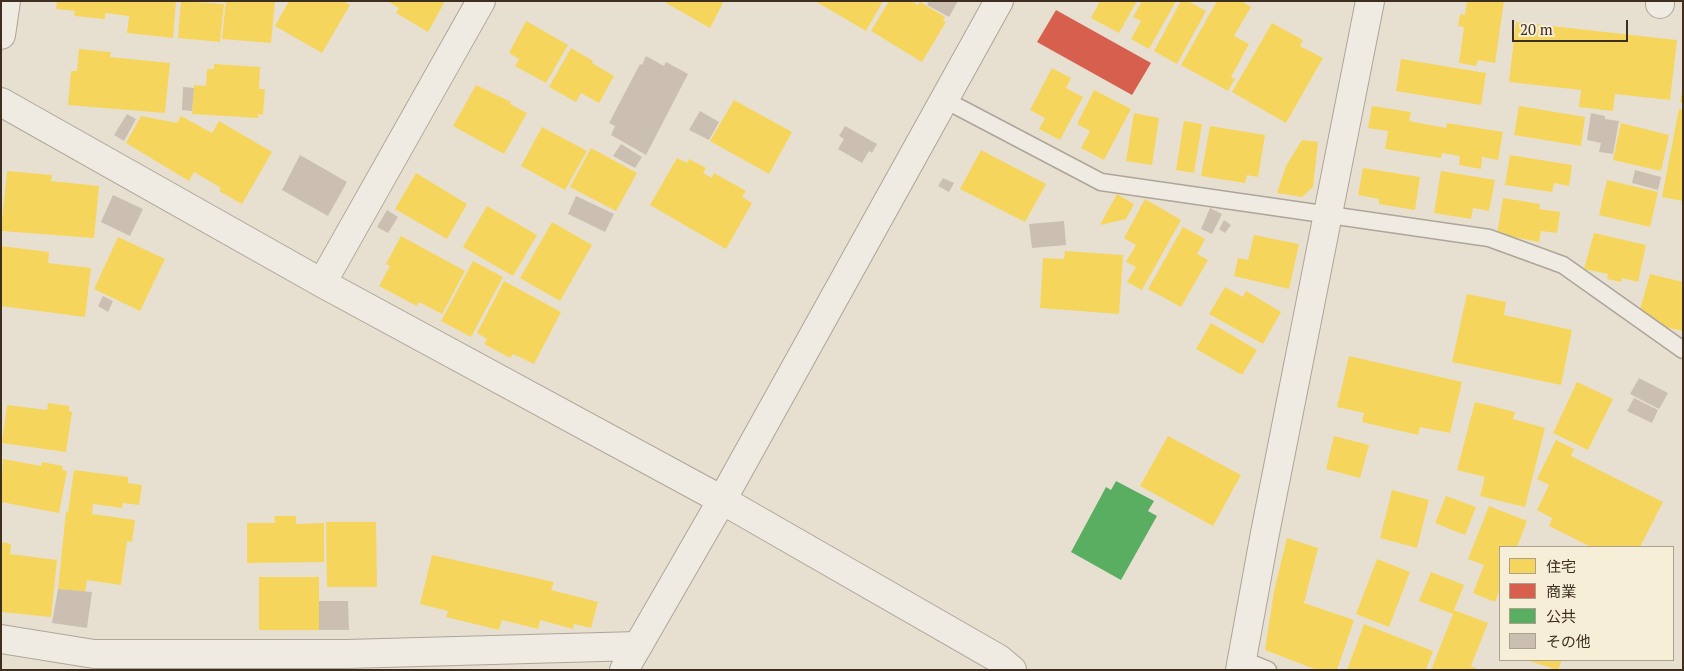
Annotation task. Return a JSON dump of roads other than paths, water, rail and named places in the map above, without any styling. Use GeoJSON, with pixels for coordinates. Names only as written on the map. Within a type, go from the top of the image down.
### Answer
{"type":"FeatureCollection","features":[{"type":"Feature","properties":{"kind":"street"},"geometry":{"type":"LineString","coordinates":[[1,35],[6,1]]}},
{"type":"Feature","properties":{"kind":"street"},"geometry":{"type":"LineString","coordinates":[[322,283],[482,1]]}},
{"type":"Feature","properties":{"kind":"street"},"geometry":{"type":"LineString","coordinates":[[624,670],[722,500],[1000,1]]}},
{"type":"Feature","properties":{"kind":"street"},"geometry":{"type":"LineString","coordinates":[[1240,664],[1370,1]]}},
{"type":"Feature","properties":{"kind":"street"},"geometry":{"type":"LineString","coordinates":[[1,102],[322,283],[722,500],[999,659],[1012,670]]}},
{"type":"Feature","properties":{"kind":"street"},"geometry":{"type":"LineString","coordinates":[[1,639],[94,654],[118,662],[638,646]]}},
{"type":"Feature","properties":{"kind":"lane"},"geometry":{"type":"LineString","coordinates":[[945,100],[1101,182],[1489,238],[1563,265],[1683,350]]}},
{"type":"Feature","properties":{"kind":"lane"},"geometry":{"type":"LineString","coordinates":[[1240,664],[1268,670]]}}]}
